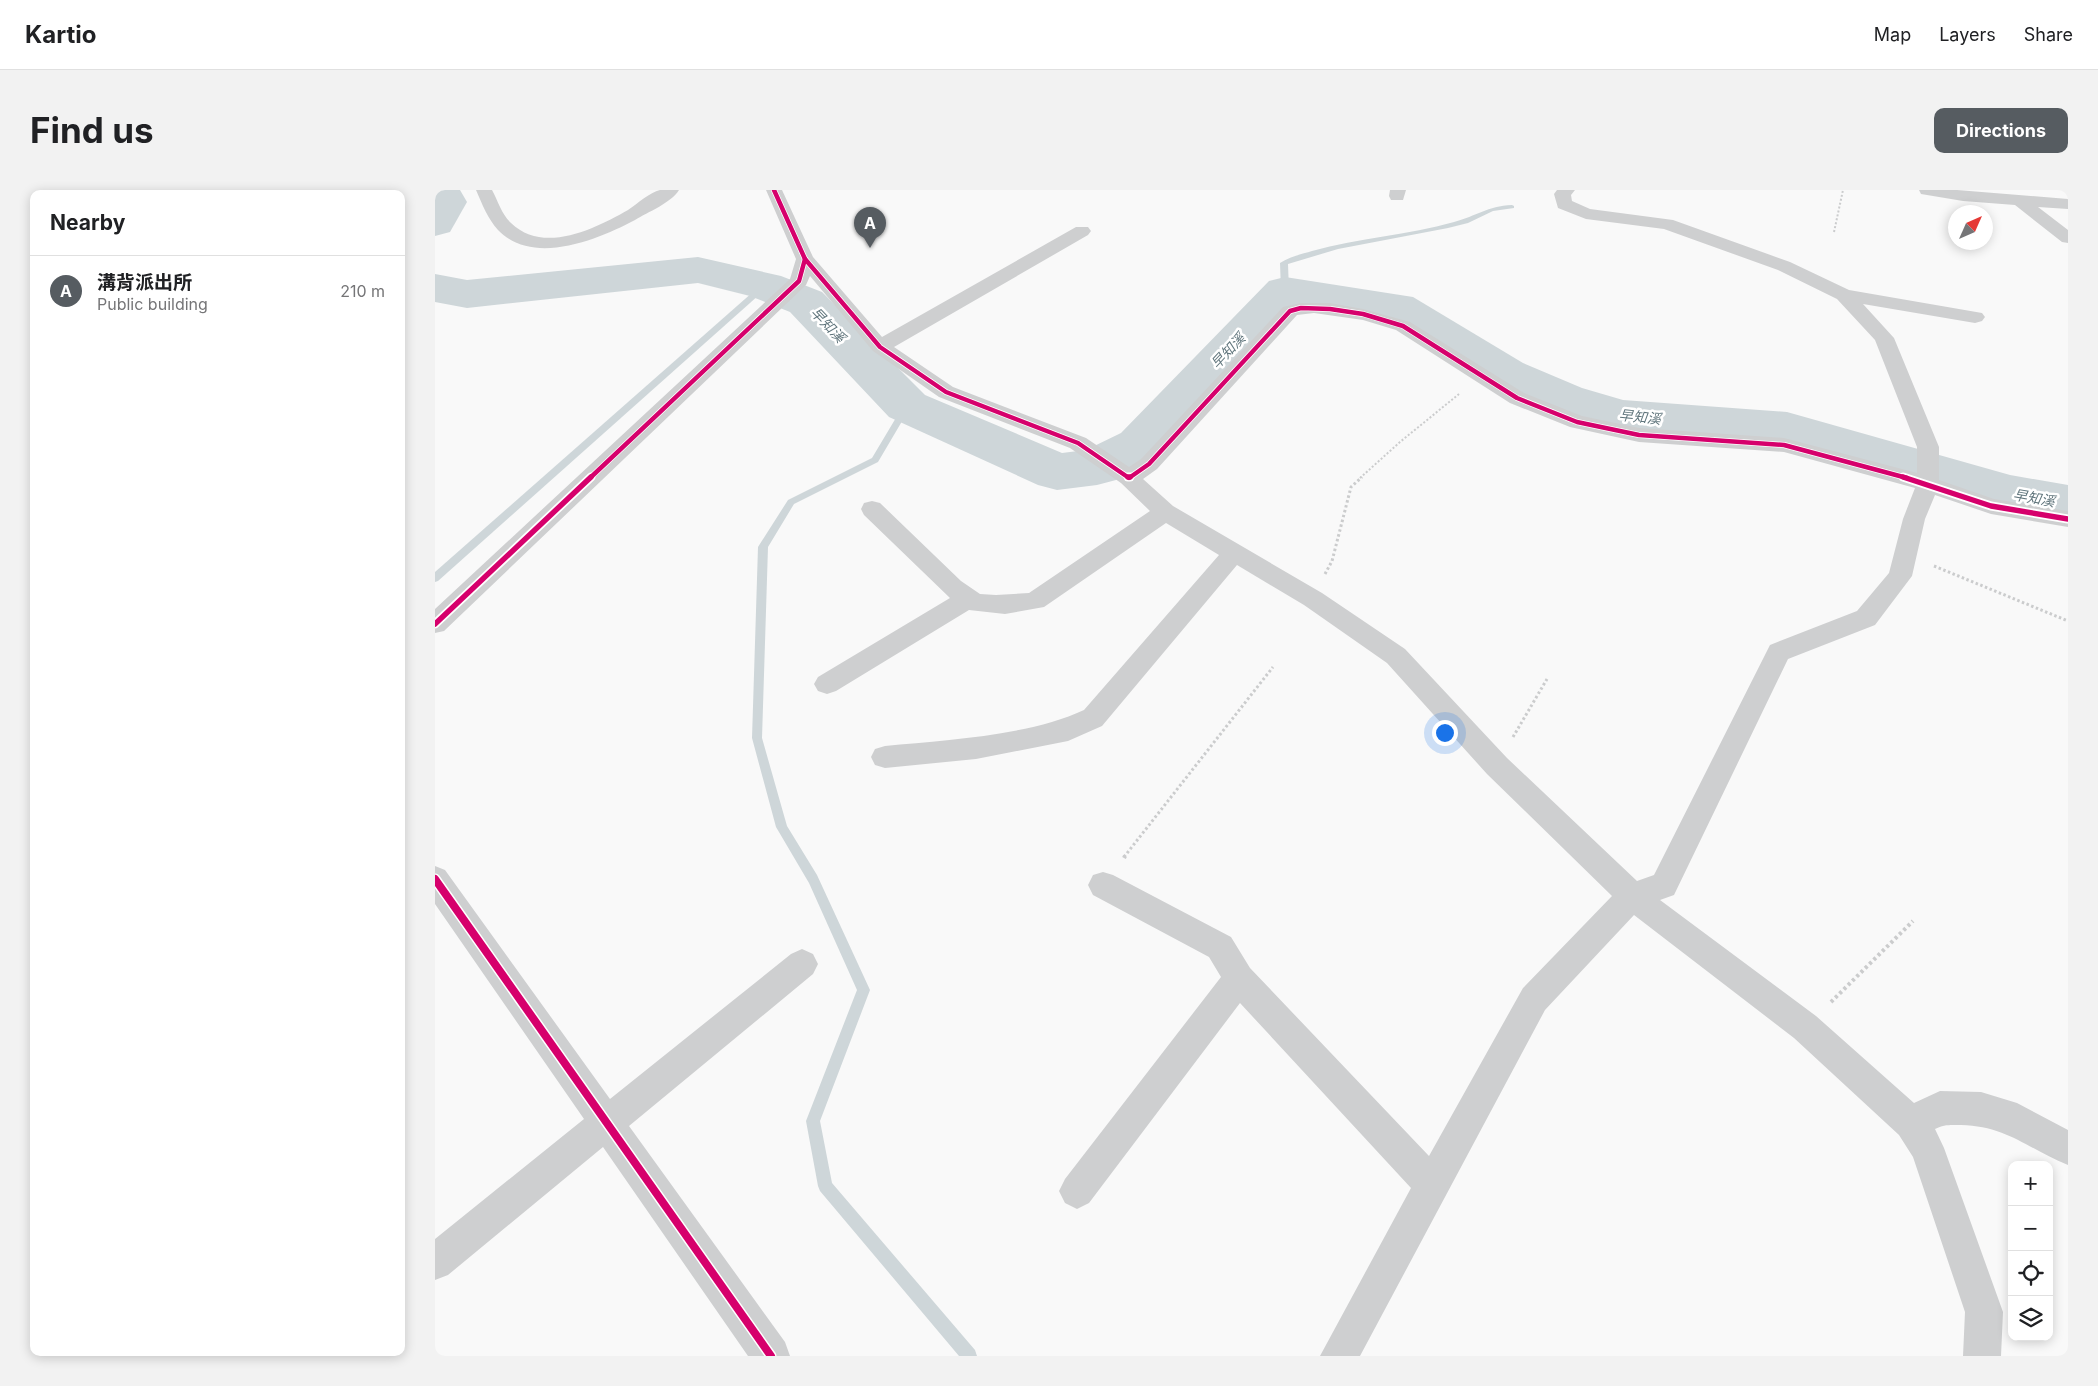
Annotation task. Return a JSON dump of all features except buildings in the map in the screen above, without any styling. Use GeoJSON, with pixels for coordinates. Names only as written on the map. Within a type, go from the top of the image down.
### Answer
{"type":"FeatureCollection","features":[{"type":"Feature","properties":{"kind":"street"},"geometry":{"type":"LineString","coordinates":[[484,190],[506,229],[519,237],[540,242],[569,240],[605,230],[671,190]]}},
{"type":"Feature","properties":{"kind":"street"},"geometry":{"type":"LineString","coordinates":[[774,190],[805,259],[880,346],[946,392],[1078,443],[1129,478],[1165,512],[1313,599],[1396,656],[1497,766],[1632,896],[1805,1027],[1911,1123],[1927,1148],[1984,1312],[1982,1356]]}},
{"type":"Feature","properties":{"kind":"street"},"geometry":{"type":"LineString","coordinates":[[1567,190],[1562,194],[1564,204],[1586,214],[1667,224],[1784,266],[1844,295],[1975,317]]}},
{"type":"Feature","properties":{"kind":"street"},"geometry":{"type":"LineString","coordinates":[[1927,190],[2021,202],[2068,204]]}},
{"type":"Feature","properties":{"kind":"street"},"geometry":{"type":"LineString","coordinates":[[2063,190],[2068,193]]}},
{"type":"Feature","properties":{"kind":"street"},"geometry":{"type":"LineString","coordinates":[[2021,202],[2068,238]]}},
{"type":"Feature","properties":{"kind":"street"},"geometry":{"type":"LineString","coordinates":[[880,346],[1081,231]]}},
{"type":"Feature","properties":{"kind":"street"},"geometry":{"type":"LineString","coordinates":[[435,624],[799,281],[805,259]]}},
{"type":"Feature","properties":{"kind":"street"},"geometry":{"type":"LineString","coordinates":[[1339,1356],[1431,1184],[1533,1000],[1632,896],[1664,885],[1779,652],[1866,618],[1900,576],[1914,519],[1928,484],[1928,447],[1884,338],[1844,295]]}},
{"type":"Feature","properties":{"kind":"street"},"geometry":{"type":"LineString","coordinates":[[1129,478],[1149,464],[1290,311],[1298,308],[1362,313],[1383,318],[1403,326],[1517,398],[1577,422],[1639,435],[1784,445],[1928,484],[1991,506],[2068,519]]}},
{"type":"Feature","properties":{"kind":"street"},"geometry":{"type":"LineString","coordinates":[[872,509],[953,587],[974,602],[1014,604],[1035,601],[1165,512]]}},
{"type":"Feature","properties":{"kind":"street"},"geometry":{"type":"LineString","coordinates":[[885,757],[976,748],[1068,730],[1093,718],[1235,552]]}},
{"type":"Feature","properties":{"kind":"street"},"geometry":{"type":"LineString","coordinates":[[827,684],[969,598]]}},
{"type":"Feature","properties":{"kind":"street"},"geometry":{"type":"LineString","coordinates":[[435,879],[771,1356]]}},
{"type":"Feature","properties":{"kind":"street"},"geometry":{"type":"LineString","coordinates":[[1103,885],[1220,947],[1239,979],[1431,1184]]}},
{"type":"Feature","properties":{"kind":"street"},"geometry":{"type":"LineString","coordinates":[[435,1262],[802,964]]}},
{"type":"Feature","properties":{"kind":"street"},"geometry":{"type":"LineString","coordinates":[[1077,1191],[1239,979]]}},
{"type":"Feature","properties":{"kind":"street"},"geometry":{"type":"LineString","coordinates":[[1911,1123],[1940,1108],[1981,1109],[2005,1115],[2068,1148]]}},
{"type":"Feature","properties":{"kind":"path"},"geometry":{"type":"LineString","coordinates":[[1834,232],[1843,190]]}},
{"type":"Feature","properties":{"kind":"path"},"geometry":{"type":"LineString","coordinates":[[1313,599],[1332,561],[1351,487],[1400,442],[1480,376]]}},
{"type":"Feature","properties":{"kind":"path"},"geometry":{"type":"LineString","coordinates":[[1905,554],[2068,621]]}},
{"type":"Feature","properties":{"kind":"path"},"geometry":{"type":"LineString","coordinates":[[1103,885],[1273,667]]}},
{"type":"Feature","properties":{"kind":"path"},"geometry":{"type":"LineString","coordinates":[[1497,766],[1547,679]]}},
{"type":"Feature","properties":{"kind":"path"},"geometry":{"type":"LineString","coordinates":[[1805,1027],[1913,921]]}},
{"type":"Feature","properties":{"kind":"waterway","name":"早知溪"},"geometry":{"type":"LineString","coordinates":[[435,223],[446,202],[439,190]]}},
{"type":"Feature","properties":{"kind":"waterway"},"geometry":{"type":"LineString","coordinates":[[1285,291],[1284,263],[1302,256],[1338,247],[1431,230],[1465,221],[1491,209],[1512,207]]}},
{"type":"Feature","properties":{"kind":"waterway","name":"早知溪"},"geometry":{"type":"LineString","coordinates":[[435,288],[467,294],[698,270],[765,286],[806,302],[907,406],[1057,472],[1097,467],[1140,445],[1285,291],[1397,307],[1506,374],[1564,399],[1621,416],[1787,429],[2010,494],[2068,504]]}},
{"type":"Feature","properties":{"kind":"waterway"},"geometry":{"type":"LineString","coordinates":[[435,578],[765,286]]}},
{"type":"Feature","properties":{"kind":"waterway"},"geometry":{"type":"LineString","coordinates":[[907,406],[875,460],[791,502],[763,547],[757,738],[782,827],[813,879],[864,990],[813,1121],[825,1186],[969,1356]]}},
{"type":"Feature","properties":{"kind":"cycle path"},"geometry":{"type":"LineString","coordinates":[[435,624],[799,281],[805,259],[796,243],[774,190]]}},
{"type":"Feature","properties":{"kind":"cycle path"},"geometry":{"type":"LineString","coordinates":[[805,259],[880,347],[946,392],[1078,443],[1129,478],[1149,464],[1290,311],[1301,308],[1314,308],[1363,314],[1403,326],[1517,398],[1577,422],[1639,435],[1784,445],[1928,484],[1991,506],[2068,519]]}},
{"type":"Feature","properties":{"kind":"cycle path"},"geometry":{"type":"LineString","coordinates":[[435,879],[771,1356]]}},
{"type":"Feature","properties":{"kind":"place","name":"溝背派出所"},"geometry":{"type":"Point","coordinates":[870,248]}}]}
